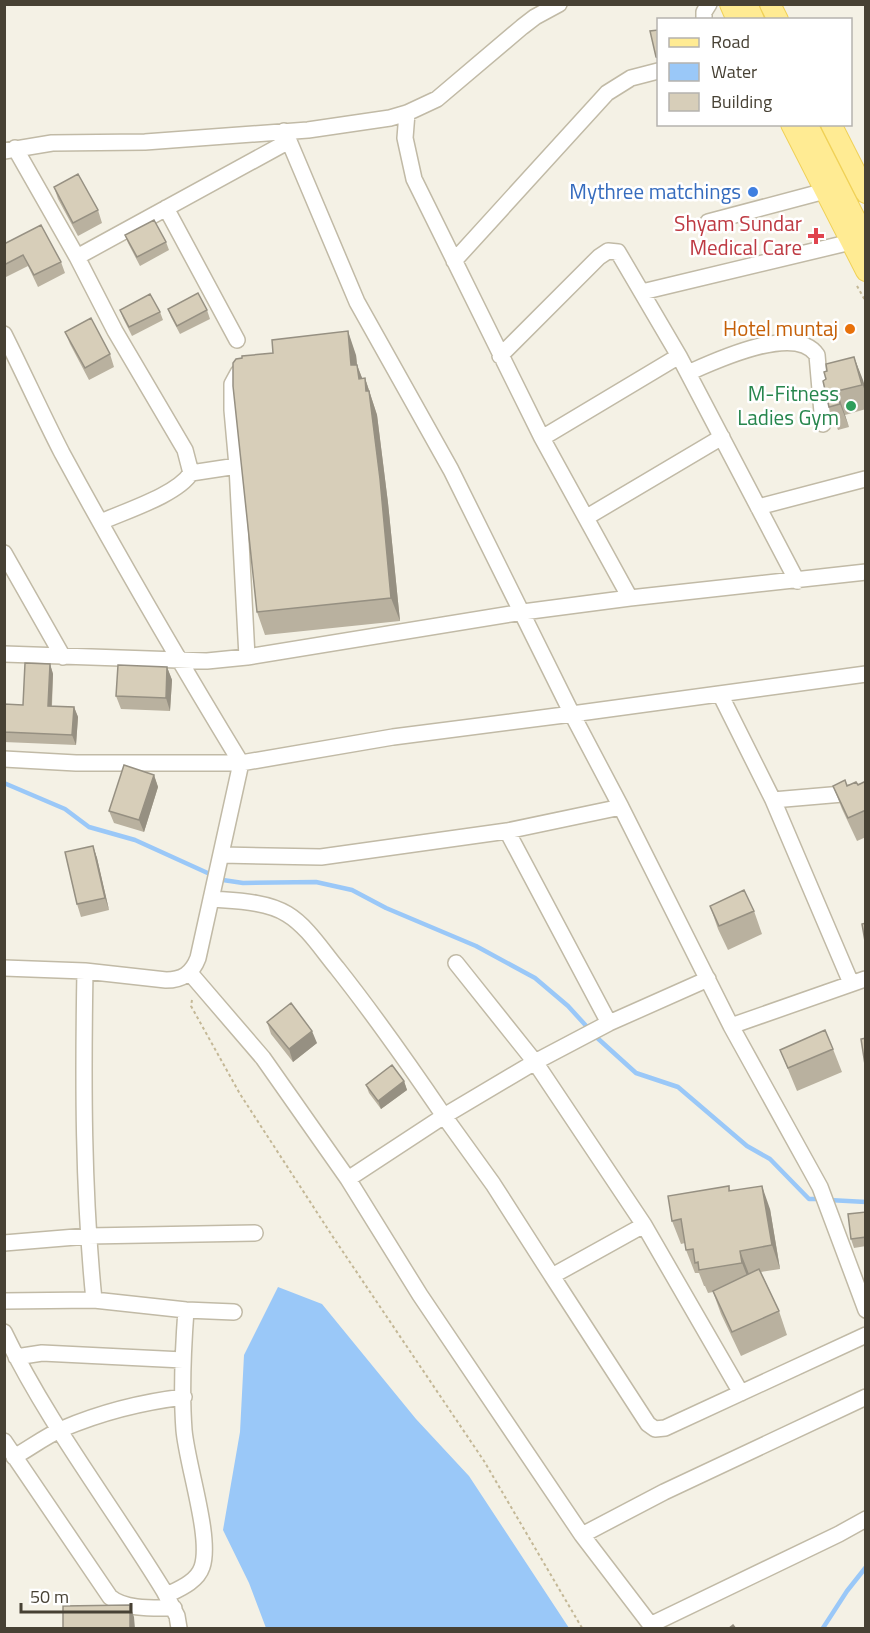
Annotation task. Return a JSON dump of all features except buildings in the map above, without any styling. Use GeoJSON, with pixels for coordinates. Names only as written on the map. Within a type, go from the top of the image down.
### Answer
{"type":"FeatureCollection","features":[{"type":"Feature","properties":{"kind":"main road"},"geometry":{"type":"LineString","coordinates":[[730,4],[736,18]]}},
{"type":"Feature","properties":{"kind":"main road"},"geometry":{"type":"LineString","coordinates":[[747,4],[753,18]]}},
{"type":"Feature","properties":{"kind":"main road"},"geometry":{"type":"LineString","coordinates":[[770,4],[777,18]]}},
{"type":"Feature","properties":{"kind":"main road"},"geometry":{"type":"LineString","coordinates":[[792,126],[825,191],[858,241]]}},
{"type":"Feature","properties":{"kind":"main road"},"geometry":{"type":"LineString","coordinates":[[808,126],[858,241],[866,271]]}},
{"type":"Feature","properties":{"kind":"main road"},"geometry":{"type":"LineString","coordinates":[[832,126],[866,193]]}},
{"type":"Feature","properties":{"kind":"street"},"geometry":{"type":"LineString","coordinates":[[191,473],[185,450],[115,331],[77,257],[10,149],[52,143],[286,136],[407,113],[437,99],[522,27],[559,4]]}},
{"type":"Feature","properties":{"kind":"street"},"geometry":{"type":"LineString","coordinates":[[704,18],[704,12],[709,4]]}},
{"type":"Feature","properties":{"kind":"street"},"geometry":{"type":"LineString","coordinates":[[454,261],[607,93],[631,78],[657,71]]}},
{"type":"Feature","properties":{"kind":"street"},"geometry":{"type":"LineString","coordinates":[[407,113],[405,138],[414,179],[542,438],[630,598]]}},
{"type":"Feature","properties":{"kind":"street"},"geometry":{"type":"LineString","coordinates":[[77,257],[166,208],[286,136]]}},
{"type":"Feature","properties":{"kind":"street"},"geometry":{"type":"LineString","coordinates":[[286,136],[357,302],[451,470],[731,1026],[821,1190],[866,1310]]}},
{"type":"Feature","properties":{"kind":"street"},"geometry":{"type":"LineString","coordinates":[[708,222],[825,191]]}},
{"type":"Feature","properties":{"kind":"street"},"geometry":{"type":"LineString","coordinates":[[166,208],[237,340]]}},
{"type":"Feature","properties":{"kind":"street"},"geometry":{"type":"LineString","coordinates":[[642,292],[858,241]]}},
{"type":"Feature","properties":{"kind":"street"},"geometry":{"type":"LineString","coordinates":[[500,356],[604,252],[614,250],[621,255],[679,356],[797,581]]}},
{"type":"Feature","properties":{"kind":"street"},"geometry":{"type":"LineString","coordinates":[[4,334],[62,452],[178,660],[241,763],[193,976]]}},
{"type":"Feature","properties":{"kind":"street"},"geometry":{"type":"LineString","coordinates":[[688,373],[747,348],[782,343],[806,346],[817,356],[824,424]]}},
{"type":"Feature","properties":{"kind":"street"},"geometry":{"type":"LineString","coordinates":[[542,438],[679,356]]}},
{"type":"Feature","properties":{"kind":"street"},"geometry":{"type":"LineString","coordinates":[[247,657],[232,384],[238,373],[254,361]]}},
{"type":"Feature","properties":{"kind":"street"},"geometry":{"type":"LineString","coordinates":[[587,517],[722,437]]}},
{"type":"Feature","properties":{"kind":"street"},"geometry":{"type":"LineString","coordinates":[[101,522],[171,491],[185,482],[191,473],[237,466]]}},
{"type":"Feature","properties":{"kind":"street"},"geometry":{"type":"LineString","coordinates":[[758,507],[864,479]]}},
{"type":"Feature","properties":{"kind":"street"},"geometry":{"type":"LineString","coordinates":[[6,557],[63,657]]}},
{"type":"Feature","properties":{"kind":"street"},"geometry":{"type":"LineString","coordinates":[[4,654],[207,661],[247,657],[523,612],[630,598],[866,573]]}},
{"type":"Feature","properties":{"kind":"street"},"geometry":{"type":"LineString","coordinates":[[4,759],[76,763],[241,763],[393,737],[866,674]]}},
{"type":"Feature","properties":{"kind":"street"},"geometry":{"type":"LineString","coordinates":[[720,694],[861,984]]}},
{"type":"Feature","properties":{"kind":"street"},"geometry":{"type":"LineString","coordinates":[[773,800],[866,792]]}},
{"type":"Feature","properties":{"kind":"street"},"geometry":{"type":"LineString","coordinates":[[220,858],[321,857],[507,831],[621,807]]}},
{"type":"Feature","properties":{"kind":"street"},"geometry":{"type":"LineString","coordinates":[[507,831],[605,1025]]}},
{"type":"Feature","properties":{"kind":"street"},"geometry":{"type":"LineString","coordinates":[[213,894],[279,910],[294,919],[326,955],[383,1027],[493,1184],[652,1428],[659,1430],[665,1428],[866,1335]]}},
{"type":"Feature","properties":{"kind":"street"},"geometry":{"type":"LineString","coordinates":[[456,963],[535,1062],[644,1225],[741,1393]]}},
{"type":"Feature","properties":{"kind":"street"},"geometry":{"type":"LineString","coordinates":[[4,968],[85,972],[166,980],[193,976]]}},
{"type":"Feature","properties":{"kind":"street"},"geometry":{"type":"LineString","coordinates":[[861,984],[866,968]]}},
{"type":"Feature","properties":{"kind":"street"},"geometry":{"type":"LineString","coordinates":[[85,972],[87,1236],[94,1300]]}},
{"type":"Feature","properties":{"kind":"street"},"geometry":{"type":"LineString","coordinates":[[193,976],[262,1058],[348,1179],[420,1295],[582,1535],[651,1627],[866,1519]]}},
{"type":"Feature","properties":{"kind":"street"},"geometry":{"type":"LineString","coordinates":[[348,1179],[444,1116],[535,1062],[605,1025],[708,979]]}},
{"type":"Feature","properties":{"kind":"street"},"geometry":{"type":"LineString","coordinates":[[731,1026],[861,984]]}},
{"type":"Feature","properties":{"kind":"street"},"geometry":{"type":"LineString","coordinates":[[552,1276],[644,1225]]}},
{"type":"Feature","properties":{"kind":"street"},"geometry":{"type":"LineString","coordinates":[[4,1243],[87,1236],[255,1233]]}},
{"type":"Feature","properties":{"kind":"street"},"geometry":{"type":"LineString","coordinates":[[4,1301],[94,1300],[186,1310],[234,1312]]}},
{"type":"Feature","properties":{"kind":"street"},"geometry":{"type":"LineString","coordinates":[[4,1441],[110,1598],[130,1605],[170,1602],[199,1574],[204,1558],[203,1535],[184,1431],[183,1360],[186,1310]]}},
{"type":"Feature","properties":{"kind":"street"},"geometry":{"type":"LineString","coordinates":[[4,1332],[16,1357],[170,1602],[178,1629]]}},
{"type":"Feature","properties":{"kind":"street"},"geometry":{"type":"LineString","coordinates":[[16,1357],[42,1353],[183,1360]]}},
{"type":"Feature","properties":{"kind":"street"},"geometry":{"type":"LineString","coordinates":[[14,1457],[61,1430],[115,1409],[184,1397]]}},
{"type":"Feature","properties":{"kind":"street"},"geometry":{"type":"LineString","coordinates":[[582,1535],[664,1492],[866,1397]]}},
{"type":"Feature","properties":{"kind":"path"},"geometry":{"type":"LineString","coordinates":[[193,976],[191,1006],[240,1094],[326,1228],[484,1461],[582,1629]]}},
{"type":"Feature","properties":{"kind":"water"},"geometry":{"type":"Polygon","coordinates":[[[278,1287],[322,1304],[416,1419],[469,1476],[569,1628],[266,1628],[249,1583],[223,1530],[240,1432],[244,1355],[278,1287]]]}},
{"type":"Feature","properties":{"kind":"waterway"},"geometry":{"type":"LineString","coordinates":[[4,783],[65,809],[89,827],[135,840],[223,880],[243,883],[316,882],[352,890],[386,908],[476,946],[535,978],[568,1006],[589,1029]]}},
{"type":"Feature","properties":{"kind":"waterway"},"geometry":{"type":"LineString","coordinates":[[594,1035],[636,1073],[678,1087],[747,1146],[770,1159],[809,1199],[821,1199]]}},
{"type":"Feature","properties":{"kind":"waterway"},"geometry":{"type":"LineString","coordinates":[[829,1200],[866,1202]]}},
{"type":"Feature","properties":{"kind":"waterway"},"geometry":{"type":"LineString","coordinates":[[823,1628],[866,1567]]}},
{"type":"Feature","properties":{"kind":"place","name":"Mythree matchings"},"geometry":{"type":"Point","coordinates":[753,192]}},
{"type":"Feature","properties":{"kind":"place","name":"Shyam Sundar Medical Care"},"geometry":{"type":"Point","coordinates":[816,236]}},
{"type":"Feature","properties":{"kind":"place","name":"Hotel muntaj"},"geometry":{"type":"Point","coordinates":[850,329]}},
{"type":"Feature","properties":{"kind":"place","name":"M-Fitness Ladies Gym"},"geometry":{"type":"Point","coordinates":[851,406]}}]}
